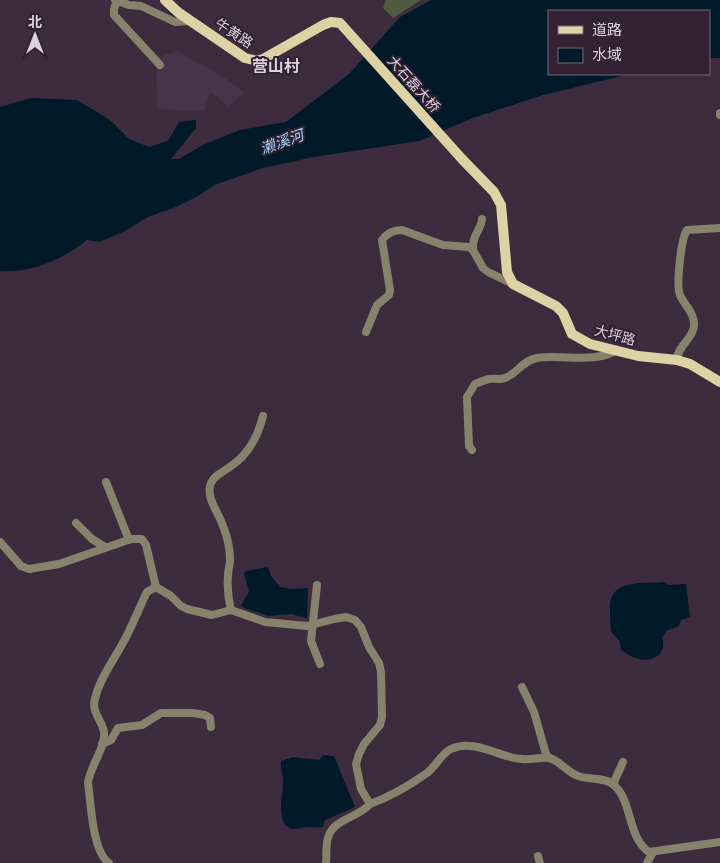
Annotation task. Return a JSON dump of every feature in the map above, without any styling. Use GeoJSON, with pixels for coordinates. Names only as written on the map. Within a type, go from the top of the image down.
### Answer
{"type":"FeatureCollection","features":[{"type":"Feature","properties":{"kind":"main road","name":"牛黄路"},"geometry":{"type":"LineString","coordinates":[[164,0],[245,58],[256,61],[263,59],[315,28],[331,22],[340,23],[346,28]]}},
{"type":"Feature","properties":{"kind":"main road","name":"大石磊大桥"},"geometry":{"type":"LineString","coordinates":[[346,28],[462,159],[494,192],[501,205],[504,257],[507,272],[513,284]]}},
{"type":"Feature","properties":{"kind":"main road","name":"大坪路"},"geometry":{"type":"LineString","coordinates":[[513,284],[556,306],[563,313],[572,334],[590,344],[638,356],[677,360],[690,364],[720,382]]}},
{"type":"Feature","properties":{"kind":"street"},"geometry":{"type":"LineString","coordinates":[[160,65],[114,15],[116,1],[141,6],[175,22],[191,21]]}},
{"type":"Feature","properties":{"kind":"street"},"geometry":{"type":"LineString","coordinates":[[473,250],[474,238],[482,224],[482,219]]}},
{"type":"Feature","properties":{"kind":"street"},"geometry":{"type":"LineString","coordinates":[[677,360],[680,348],[693,331],[694,326],[691,311],[682,300],[678,288],[684,234],[687,230],[720,228]]}},
{"type":"Feature","properties":{"kind":"street"},"geometry":{"type":"LineString","coordinates":[[366,332],[377,305],[389,295],[390,290],[382,240],[385,236],[396,230],[402,230],[433,242],[454,247],[469,247],[473,250],[483,268],[513,284]]}},
{"type":"Feature","properties":{"kind":"street"},"geometry":{"type":"LineString","coordinates":[[472,450],[469,446],[467,397],[475,384],[491,379],[504,378],[536,358],[570,356],[593,358],[606,356],[617,350]]}},
{"type":"Feature","properties":{"kind":"street"},"geometry":{"type":"LineString","coordinates":[[231,610],[228,598],[230,560],[224,527],[211,500],[211,481],[240,460],[248,450],[255,440],[263,416]]}},
{"type":"Feature","properties":{"kind":"street"},"geometry":{"type":"LineString","coordinates":[[106,482],[129,540]]}},
{"type":"Feature","properties":{"kind":"street"},"geometry":{"type":"LineString","coordinates":[[76,523],[92,539],[105,547]]}},
{"type":"Feature","properties":{"kind":"street"},"geometry":{"type":"LineString","coordinates":[[0,542],[21,566],[29,569],[59,564],[105,547],[129,540],[142,539],[146,546],[156,587],[187,609],[212,615],[231,610],[265,622],[307,626],[346,617],[355,620],[361,627],[369,647],[379,663],[381,672],[382,717],[380,725],[364,744],[358,754],[356,764],[361,789],[370,804]]}},
{"type":"Feature","properties":{"kind":"street"},"geometry":{"type":"LineString","coordinates":[[317,585],[311,642],[320,664]]}},
{"type":"Feature","properties":{"kind":"street"},"geometry":{"type":"LineString","coordinates":[[109,863],[104,860],[97,843],[88,783],[92,766],[102,744],[104,730],[95,713],[94,700],[111,661],[120,647],[147,592],[156,587]]}},
{"type":"Feature","properties":{"kind":"street"},"geometry":{"type":"LineString","coordinates":[[522,687],[534,712],[546,754],[549,758],[578,776],[603,780],[613,784],[622,794],[638,840],[644,849],[653,852],[720,842]]}},
{"type":"Feature","properties":{"kind":"street"},"geometry":{"type":"LineString","coordinates":[[102,744],[110,740],[118,728],[142,725],[161,713],[205,715],[210,718],[211,727]]}},
{"type":"Feature","properties":{"kind":"street"},"geometry":{"type":"LineString","coordinates":[[326,863],[330,832],[336,826],[366,809],[370,804],[381,800],[427,773],[452,749],[460,747],[480,748],[517,758],[549,758]]}},
{"type":"Feature","properties":{"kind":"street"},"geometry":{"type":"LineString","coordinates":[[613,784],[623,762]]}},
{"type":"Feature","properties":{"kind":"street"},"geometry":{"type":"LineString","coordinates":[[647,863],[653,852]]}},
{"type":"Feature","properties":{"kind":"shaded area"},"geometry":{"type":"Polygon","coordinates":[[[177,51],[225,78],[244,93],[228,106],[210,91],[204,111],[157,109],[156,58],[177,51]]]}},
{"type":"Feature","properties":{"kind":"green space"},"geometry":{"type":"Polygon","coordinates":[[[386,0],[421,0],[393,18],[383,8],[386,0]]]}},
{"type":"Feature","properties":{"kind":"water","name":"濑溪河"},"geometry":{"type":"Polygon","coordinates":[[[431,0],[720,0],[720,58],[710,58],[710,10],[548,10],[548,75],[626,75],[543,95],[473,118],[419,141],[314,157],[263,168],[214,185],[198,196],[176,207],[148,217],[123,232],[99,242],[87,240],[67,254],[46,264],[24,270],[0,271],[0,107],[31,98],[77,100],[110,120],[129,139],[149,147],[168,141],[179,122],[196,120],[196,128],[171,159],[179,159],[203,145],[240,130],[286,122],[349,74],[400,17],[431,0]]]}},
{"type":"Feature","properties":{"kind":"water"},"geometry":{"type":"Polygon","coordinates":[[[268,567],[271,576],[280,587],[291,589],[308,588],[307,618],[291,614],[269,616],[244,608],[241,605],[249,592],[244,574],[246,571],[268,567]]]}},
{"type":"Feature","properties":{"kind":"water"},"geometry":{"type":"Polygon","coordinates":[[[664,582],[669,585],[686,584],[690,617],[681,620],[679,626],[666,631],[662,638],[663,648],[654,658],[644,660],[634,658],[621,650],[619,641],[612,633],[611,600],[615,592],[628,585],[664,582]]]}},
{"type":"Feature","properties":{"kind":"water"},"geometry":{"type":"Polygon","coordinates":[[[323,755],[334,756],[355,807],[325,820],[323,827],[295,829],[288,827],[284,823],[281,810],[283,781],[281,761],[293,757],[319,760],[323,755]]]}},
{"type":"Feature","properties":{"kind":"district","name":"营山村"},"geometry":{"type":"Point","coordinates":[276,66]}}]}
